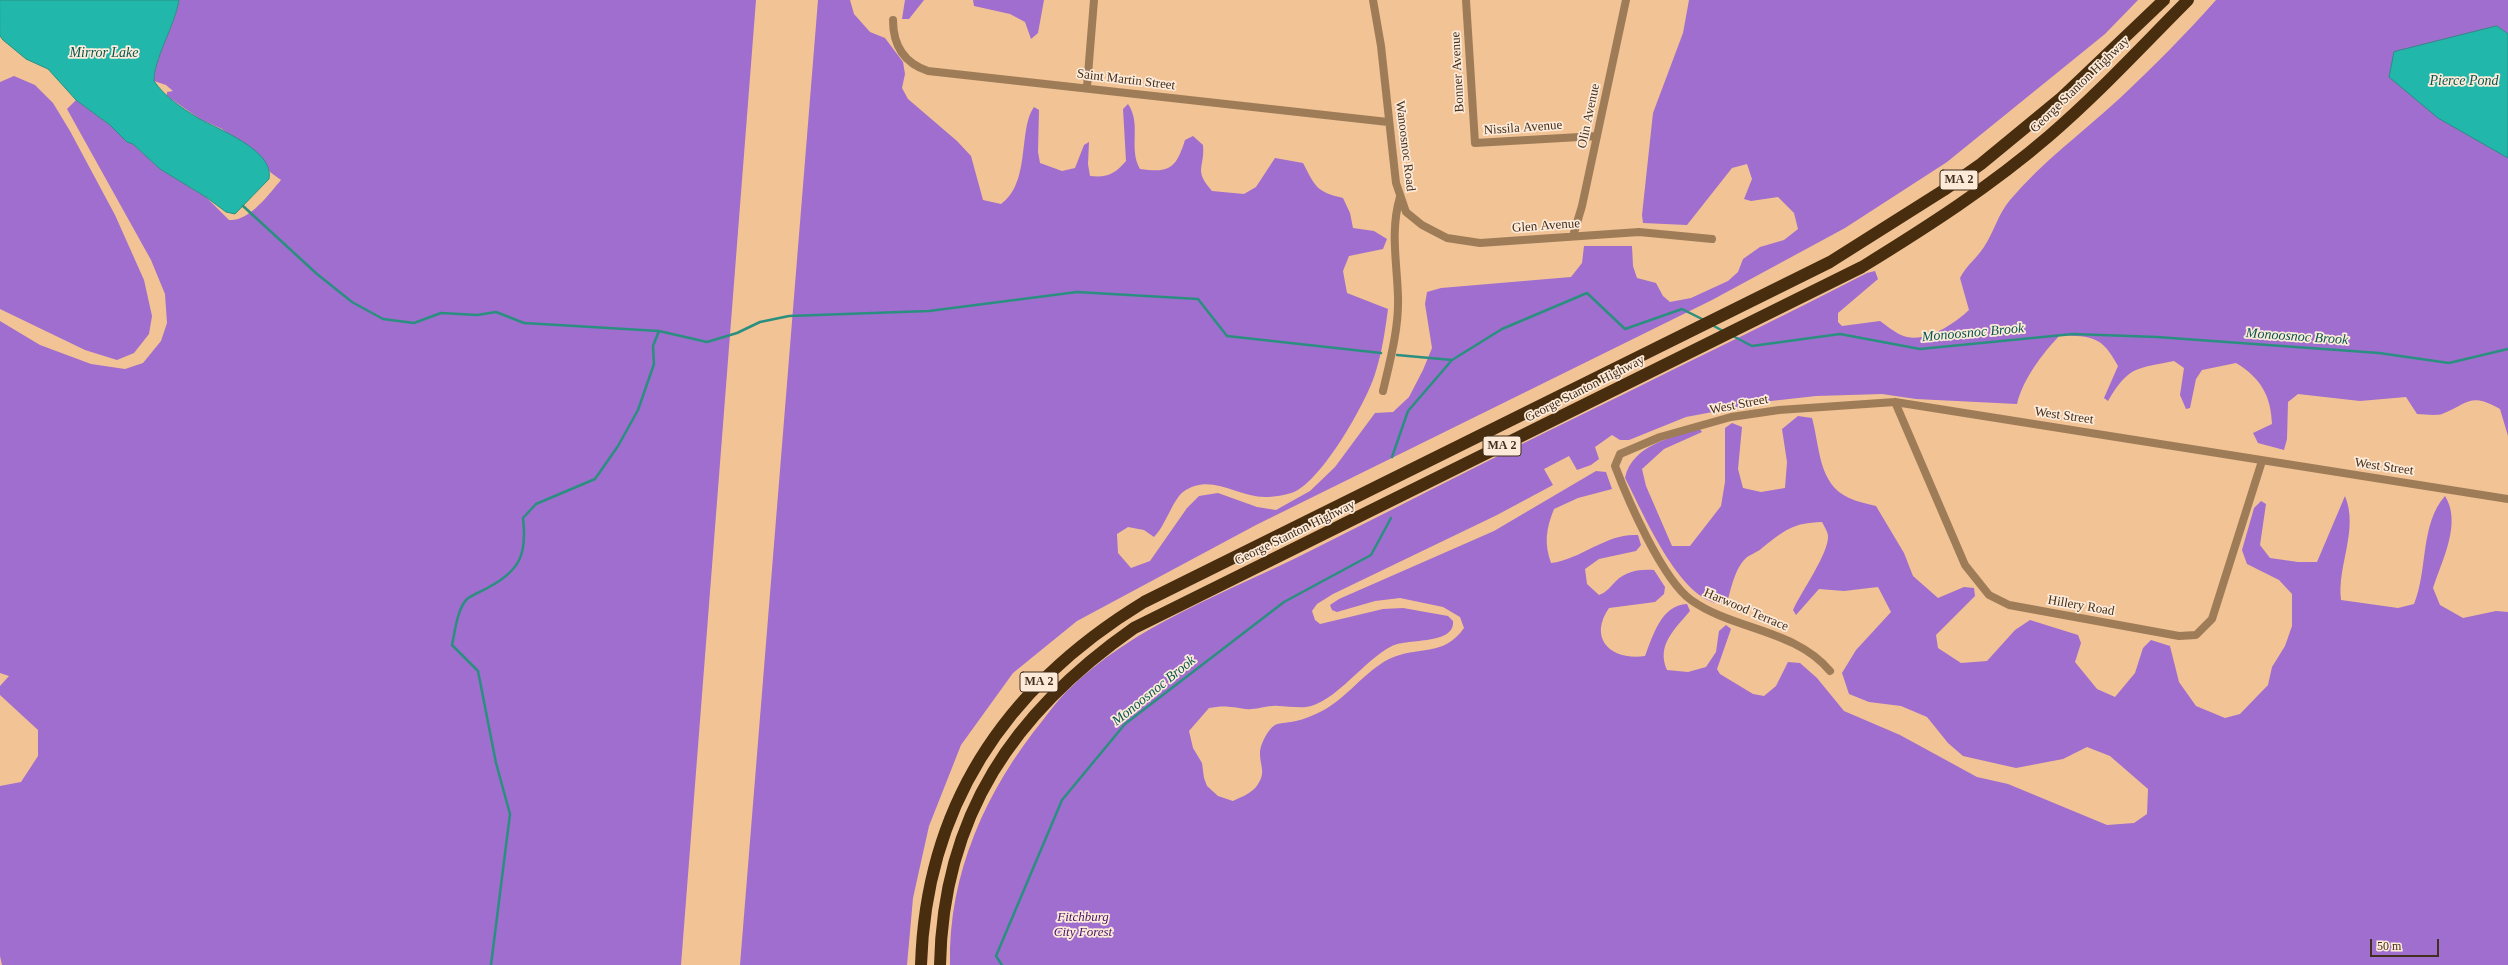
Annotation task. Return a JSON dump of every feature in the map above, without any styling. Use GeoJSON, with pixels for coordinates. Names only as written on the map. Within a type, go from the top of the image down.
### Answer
{"type":"FeatureCollection","features":[{"type":"Feature","properties":{"kind":"highway","name":"George Stanton Highway"},"geometry":{"type":"LineString","coordinates":[[921,965],[923,922],[931,877],[946,830],[959,800],[986,751],[1018,706],[1040,682],[1080,646],[1108,624],[1144,602],[1692,332],[1830,262],[1944,190],[1981,164],[2099,64],[2164,0]]}},
{"type":"Feature","properties":{"kind":"highway","name":"George Stanton Highway"},"geometry":{"type":"LineString","coordinates":[[940,965],[942,920],[947,889],[969,819],[987,781],[1002,756],[1036,712],[1062,685],[1105,649],[1134,628],[1867,264],[1941,217],[2012,165],[2080,109],[2188,0]]}},
{"type":"Feature","properties":{"kind":"street"},"geometry":{"type":"LineString","coordinates":[[1087,87],[1094,0]]}},
{"type":"Feature","properties":{"kind":"street","name":"Wanoosnoc Road"},"geometry":{"type":"LineString","coordinates":[[1372,0],[1381,46],[1388,122],[1396,183],[1400,197],[1394,218],[1398,298],[1397,321],[1383,391]]}},
{"type":"Feature","properties":{"kind":"street","name":"Bonner Avenue"},"geometry":{"type":"LineString","coordinates":[[1466,0],[1474,143]]}},
{"type":"Feature","properties":{"kind":"street","name":"Olin Avenue"},"geometry":{"type":"LineString","coordinates":[[1573,236],[1597,136],[1626,0]]}},
{"type":"Feature","properties":{"kind":"street","name":"Saint Martin Street"},"geometry":{"type":"LineString","coordinates":[[893,20],[895,39],[900,51],[917,67],[928,71],[1087,87],[1388,122]]}},
{"type":"Feature","properties":{"kind":"street","name":"Nissila Avenue"},"geometry":{"type":"LineString","coordinates":[[1474,143],[1597,136]]}},
{"type":"Feature","properties":{"kind":"street","name":"Glen Avenue"},"geometry":{"type":"LineString","coordinates":[[1400,197],[1406,212],[1422,225],[1436,234],[1460,241],[1494,243],[1639,232],[1712,239]]}},
{"type":"Feature","properties":{"kind":"street","name":"West Street"},"geometry":{"type":"LineString","coordinates":[[1620,454],[1660,437],[1731,417],[1779,410],[1895,402],[2508,499]]}},
{"type":"Feature","properties":{"kind":"street","name":"Hillery Road"},"geometry":{"type":"LineString","coordinates":[[1895,402],[1965,565],[1989,595],[2009,605],[2179,636],[2196,635],[2212,619],[2262,461]]}},
{"type":"Feature","properties":{"kind":"street","name":"Harwood Terrace"},"geometry":{"type":"LineString","coordinates":[[1620,454],[1615,466],[1622,484],[1658,557],[1687,597],[1704,608],[1790,642],[1817,657],[1830,671]]}},
{"type":"Feature","properties":{"kind":"green space"},"geometry":{"type":"Polygon","coordinates":[[[179,0],[756,0],[681,965],[2,965],[0,956],[0,786],[21,782],[38,756],[38,730],[0,695],[0,686],[9,676],[0,673],[0,321],[40,345],[91,364],[125,369],[143,363],[161,341],[167,323],[165,294],[151,260],[67,109],[76,100],[110,125],[127,142],[133,144],[160,169],[206,197],[229,220],[244,217],[251,212],[265,199],[281,180],[270,172],[265,162],[222,129],[200,119],[167,96],[167,92],[173,91],[166,85],[154,81],[160,53],[177,10],[179,0]]]}},
{"type":"Feature","properties":{"kind":"green space"},"geometry":{"type":"Polygon","coordinates":[[[818,0],[850,0],[854,14],[870,32],[885,38],[903,62],[905,74],[902,88],[908,99],[957,141],[971,156],[983,200],[1001,204],[1010,195],[1017,183],[1023,156],[1026,128],[1034,107],[1039,110],[1038,152],[1040,163],[1062,171],[1075,168],[1084,145],[1089,142],[1088,164],[1090,176],[1106,176],[1118,169],[1126,161],[1123,109],[1128,104],[1134,120],[1135,153],[1140,169],[1158,170],[1170,167],[1182,150],[1185,140],[1193,136],[1203,145],[1201,173],[1206,184],[1212,191],[1244,194],[1256,187],[1275,158],[1303,163],[1317,187],[1334,196],[1343,198],[1350,213],[1353,228],[1374,231],[1387,239],[1383,249],[1349,256],[1343,271],[1347,293],[1388,309],[1380,358],[1370,387],[1353,421],[1330,457],[1305,485],[1294,492],[1280,496],[1255,496],[1213,485],[1203,484],[1193,486],[1179,496],[1154,537],[1144,530],[1128,527],[1117,534],[1118,553],[1131,568],[1150,561],[1187,508],[1199,496],[1218,493],[1257,507],[1276,510],[1310,491],[1335,467],[1375,413],[1393,412],[1409,397],[1423,370],[1432,348],[1425,304],[1427,292],[1441,288],[1571,277],[1582,263],[1584,246],[1632,246],[1633,266],[1637,278],[1656,283],[1663,296],[1670,302],[1691,298],[1728,281],[1738,272],[1743,259],[1760,247],[1784,240],[1798,229],[1794,213],[1778,197],[1751,201],[1744,199],[1752,179],[1747,164],[1732,168],[1687,225],[1643,223],[1642,215],[1653,113],[1683,33],[1689,0],[2138,0],[2105,34],[1947,162],[1845,228],[1712,300],[1256,525],[1077,621],[1013,673],[961,745],[929,826],[913,898],[907,965],[740,965],[818,0]]]}},
{"type":"Feature","properties":{"kind":"green space"},"geometry":{"type":"Polygon","coordinates":[[[905,0],[924,0],[909,19],[902,19],[905,0]]]}},
{"type":"Feature","properties":{"kind":"green space"},"geometry":{"type":"Polygon","coordinates":[[[973,0],[1044,0],[1038,33],[1031,39],[1025,22],[1010,14],[974,6],[973,0]]]}},
{"type":"Feature","properties":{"kind":"green space","name":"Fitchburg City Forest"},"geometry":{"type":"Polygon","coordinates":[[[2216,0],[2508,0],[2508,34],[2497,26],[2502,154],[2508,158],[2508,436],[2500,409],[2482,401],[2470,401],[2442,414],[2433,415],[2417,414],[2406,397],[2360,401],[2298,394],[2288,402],[2287,439],[2284,450],[2258,443],[2253,433],[2272,424],[2267,396],[2252,375],[2236,363],[2202,370],[2196,379],[2190,408],[2186,409],[2180,395],[2184,368],[2174,361],[2135,370],[2115,389],[2108,401],[2104,398],[2118,366],[2112,356],[2101,343],[2095,340],[2081,336],[2060,335],[2028,376],[2017,404],[1916,399],[1882,394],[1816,396],[1771,401],[1686,417],[1629,440],[1620,440],[1612,435],[1595,447],[1599,459],[1591,465],[1577,470],[1569,456],[1544,469],[1553,485],[1497,515],[1333,594],[1317,604],[1312,611],[1315,620],[1320,624],[1383,609],[1403,608],[1448,616],[1453,621],[1452,629],[1447,634],[1430,640],[1392,646],[1382,652],[1338,690],[1317,704],[1306,707],[1275,706],[1254,709],[1233,707],[1209,708],[1189,731],[1193,748],[1202,763],[1204,778],[1207,786],[1218,796],[1233,801],[1251,792],[1261,778],[1262,770],[1260,750],[1272,727],[1277,724],[1294,722],[1322,711],[1340,699],[1380,664],[1389,659],[1410,652],[1430,650],[1448,644],[1464,628],[1460,617],[1443,607],[1400,598],[1375,601],[1337,612],[1332,610],[1330,605],[1339,599],[1494,531],[1596,471],[1606,472],[1612,489],[1578,498],[1554,509],[1549,523],[1547,536],[1547,549],[1551,563],[1573,557],[1615,538],[1626,535],[1638,535],[1641,545],[1636,551],[1599,559],[1585,569],[1587,584],[1599,595],[1606,591],[1624,575],[1638,570],[1654,570],[1665,587],[1664,594],[1655,602],[1609,608],[1603,619],[1601,630],[1602,639],[1607,646],[1614,651],[1633,657],[1645,656],[1655,631],[1664,616],[1678,606],[1687,604],[1690,611],[1673,631],[1665,645],[1664,661],[1667,670],[1688,672],[1706,667],[1716,652],[1719,631],[1726,625],[1731,629],[1717,669],[1720,674],[1753,694],[1764,696],[1776,686],[1788,662],[1800,663],[1817,678],[1844,711],[1900,735],[1977,777],[2008,784],[2107,825],[2134,823],[2147,814],[2148,789],[2110,756],[2087,747],[2063,759],[2016,768],[1963,756],[1948,743],[1927,717],[1901,706],[1869,702],[1849,694],[1842,673],[1856,650],[1891,612],[1878,587],[1844,591],[1819,589],[1796,615],[1793,610],[1819,562],[1827,543],[1828,534],[1822,522],[1803,524],[1789,529],[1777,536],[1759,551],[1746,558],[1736,573],[1727,603],[1711,601],[1695,591],[1680,575],[1666,556],[1653,534],[1625,478],[1629,467],[1644,450],[1654,444],[1699,428],[1702,432],[1664,449],[1642,469],[1646,486],[1672,546],[1690,546],[1721,506],[1725,482],[1725,428],[1732,423],[1742,427],[1738,469],[1743,488],[1761,492],[1785,488],[1787,462],[1782,429],[1798,416],[1812,418],[1822,464],[1831,484],[1839,492],[1849,498],[1876,506],[1904,553],[1913,576],[1938,598],[1964,587],[1974,588],[1975,596],[1936,635],[1938,648],[1961,663],[1987,661],[2015,630],[2030,620],[2078,635],[2081,643],[2075,662],[2097,689],[2115,697],[2135,673],[2143,648],[2151,640],[2170,646],[2179,682],[2196,706],[2225,718],[2240,714],[2268,685],[2272,667],[2285,646],[2292,626],[2292,594],[2279,580],[2247,564],[2242,550],[2254,508],[2261,501],[2266,504],[2260,545],[2270,558],[2298,562],[2317,562],[2345,496],[2349,509],[2350,522],[2342,574],[2341,600],[2398,608],[2414,604],[2432,520],[2437,507],[2445,496],[2450,507],[2452,518],[2449,542],[2433,588],[2440,605],[2463,618],[2496,611],[2508,612],[2508,965],[950,965],[951,931],[956,898],[974,835],[988,804],[1004,775],[1051,710],[1066,692],[1093,668],[1121,647],[1183,612],[1280,566],[1505,452],[1867,273],[1875,271],[1878,279],[1838,313],[1838,322],[1842,326],[1880,321],[1898,334],[1910,337],[1919,337],[1937,332],[1955,322],[1969,310],[1960,278],[1984,247],[2002,211],[2010,200],[2035,173],[2105,112],[2144,75],[2216,0]]]}},
{"type":"Feature","properties":{"kind":"green space"},"geometry":{"type":"Polygon","coordinates":[[[14,76],[35,85],[53,103],[70,131],[115,215],[144,280],[152,316],[149,334],[134,353],[117,360],[85,350],[0,309],[0,82],[14,76]]]}},
{"type":"Feature","properties":{"kind":"water","name":"Mirror Lake"},"geometry":{"type":"Polygon","coordinates":[[[0,0],[179,0],[177,10],[160,53],[154,81],[158,87],[174,102],[198,118],[230,134],[254,150],[263,159],[268,169],[269,179],[235,214],[226,212],[206,197],[160,169],[133,144],[127,142],[110,125],[76,100],[48,69],[26,59],[3,40],[0,36],[0,0]]]}},
{"type":"Feature","properties":{"kind":"water","name":"Pierce Pond"},"geometry":{"type":"Polygon","coordinates":[[[2497,26],[2508,34],[2508,158],[2438,118],[2389,77],[2394,52],[2497,26]]]}},
{"type":"Feature","properties":{"kind":"waterway"},"geometry":{"type":"LineString","coordinates":[[243,206],[317,274],[352,302],[383,319],[414,323],[441,313],[477,315],[496,312],[524,323],[659,331],[707,342],[737,333],[760,322],[789,316],[929,311],[1077,292],[1198,299],[1227,336],[1381,353]]}},
{"type":"Feature","properties":{"kind":"waterway","name":"Monoosnoc Brook"},"geometry":{"type":"LineString","coordinates":[[1392,457],[1408,411],[1452,360],[1502,329],[1587,293],[1625,329],[1682,309],[1704,320]]}},
{"type":"Feature","properties":{"kind":"waterway","name":"Monoosnoc Brook"},"geometry":{"type":"LineString","coordinates":[[1712,325],[1723,331]]}},
{"type":"Feature","properties":{"kind":"waterway"},"geometry":{"type":"LineString","coordinates":[[491,965],[510,814],[496,763],[478,671],[452,645],[457,621],[461,609],[467,599],[500,581],[515,567],[520,559],[524,541],[523,518],[536,504],[595,479],[618,446],[638,410],[654,364],[653,346],[659,331]]}},
{"type":"Feature","properties":{"kind":"waterway","name":"Monoosnoc Brook"},"geometry":{"type":"LineString","coordinates":[[1733,336],[1752,346],[1840,334],[1920,349],[2073,334],[2157,337],[2379,353],[2449,363],[2508,349]]}},
{"type":"Feature","properties":{"kind":"waterway"},"geometry":{"type":"LineString","coordinates":[[1397,355],[1452,360]]}},
{"type":"Feature","properties":{"kind":"waterway","name":"Monoosnoc Brook"},"geometry":{"type":"LineString","coordinates":[[1002,965],[996,956],[1062,800],[1125,724],[1284,602],[1371,555],[1391,518]]}}]}
